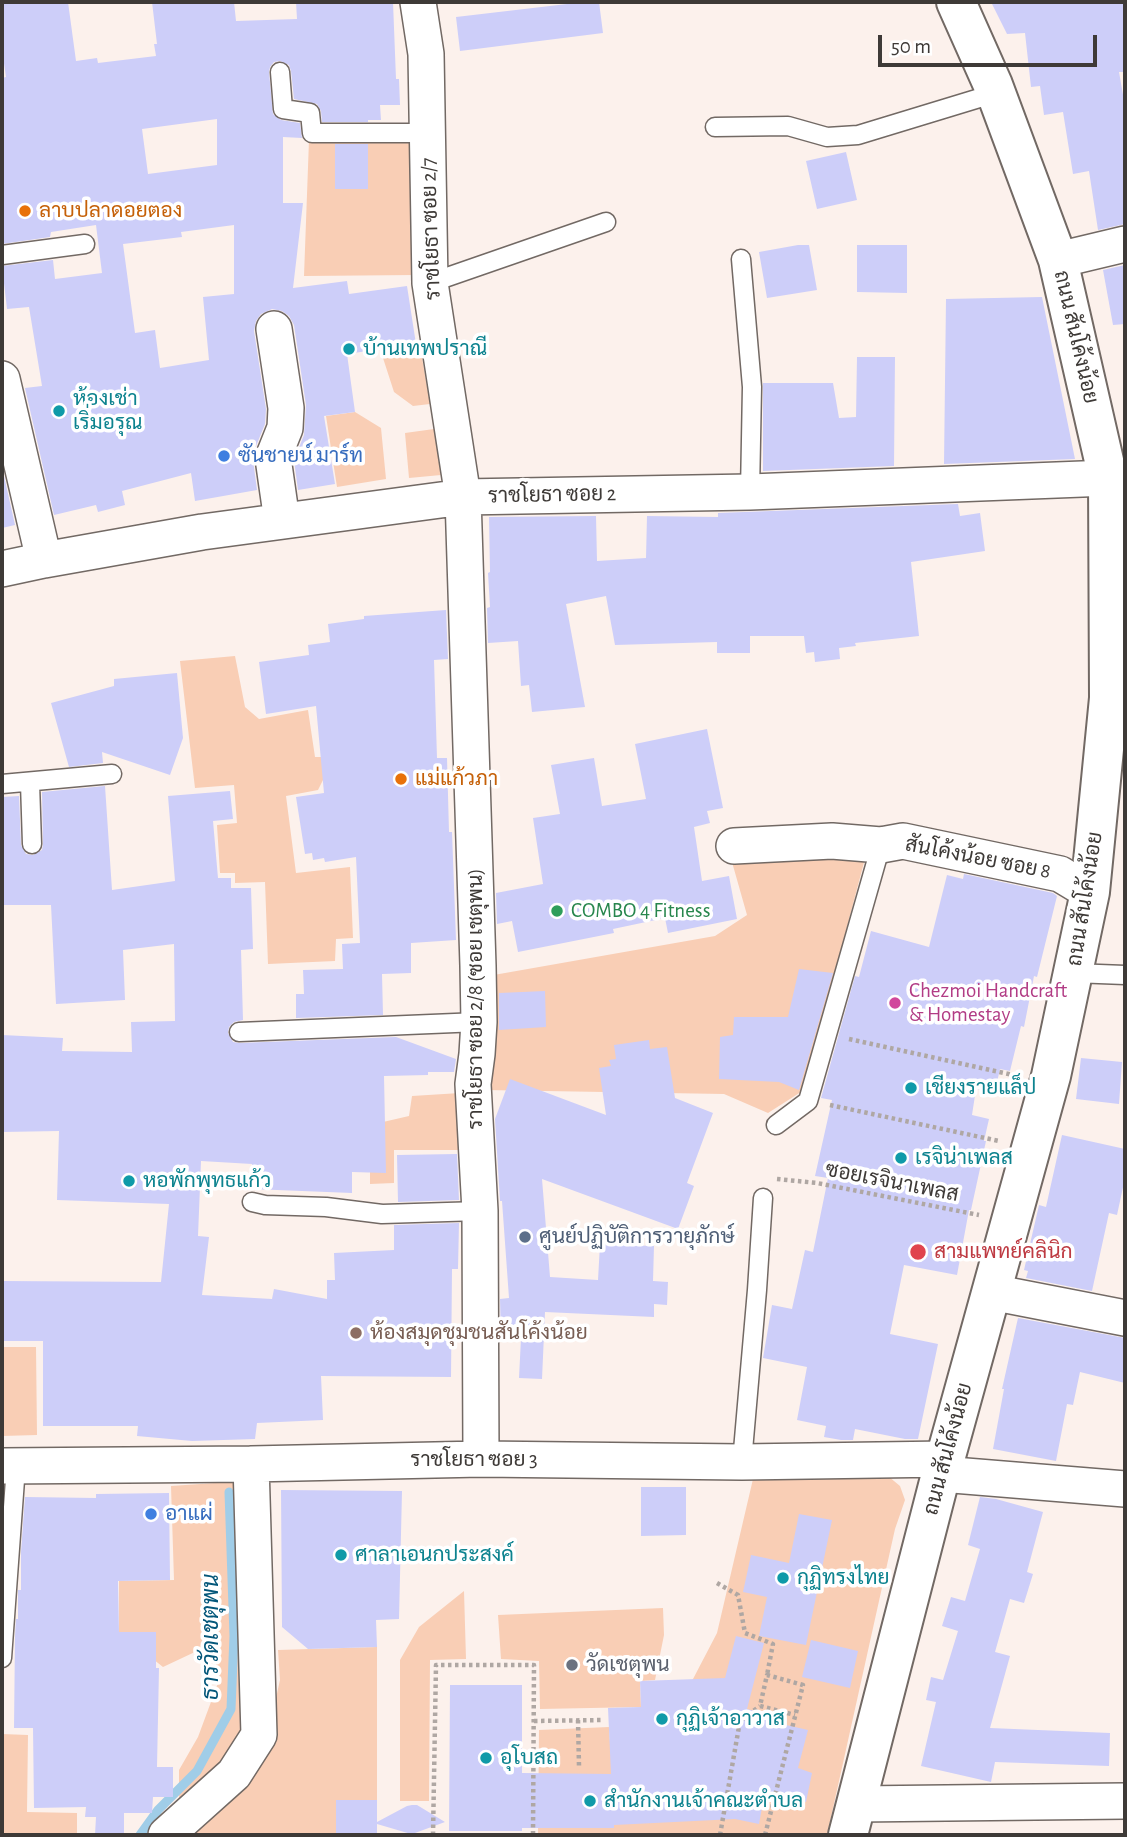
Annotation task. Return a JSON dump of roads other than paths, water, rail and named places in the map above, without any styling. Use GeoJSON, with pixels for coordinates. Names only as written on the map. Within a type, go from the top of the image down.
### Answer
{"type":"FeatureCollection","features":[{"type":"Feature","properties":{"kind":"street","name":"ราชโยธา ซอย 2/7"},"geometry":{"type":"LineString","coordinates":[[418,2],[426,54],[430,284],[463,496]]}},
{"type":"Feature","properties":{"kind":"street","name":"ถนน สันโค้งน้อย"},"geometry":{"type":"LineString","coordinates":[[852,1819],[943,1466],[1049,1082],[1090,892],[1109,698],[1117,530],[1108,478],[1058,260],[996,93],[956,2]]}},
{"type":"Feature","properties":{"kind":"street"},"geometry":{"type":"LineString","coordinates":[[1058,260],[1125,244]]}},
{"type":"Feature","properties":{"kind":"street"},"geometry":{"type":"LineString","coordinates":[[274,329],[286,408],[285,428],[273,458],[282,521]]}},
{"type":"Feature","properties":{"kind":"street"},"geometry":{"type":"LineString","coordinates":[[2,379],[44,560]]}},
{"type":"Feature","properties":{"kind":"street","name":"ราชโยธา ซอย 2"},"geometry":{"type":"LineString","coordinates":[[2,569],[202,532],[463,496],[750,492],[1108,478]]}},
{"type":"Feature","properties":{"kind":"street","name":"ราชโยธา ซอย 2/8 (ซอย เชตุพน)"},"geometry":{"type":"LineString","coordinates":[[463,496],[479,1022],[472,1084],[480,1211],[481,1459]]}},
{"type":"Feature","properties":{"kind":"street","name":"สันโค้งน้อย ซอย 8"},"geometry":{"type":"LineString","coordinates":[[734,846],[832,841],[881,845],[903,841],[1060,874],[1090,892]]}},
{"type":"Feature","properties":{"kind":"street"},"geometry":{"type":"LineString","coordinates":[[991,1292],[1125,1318]]}},
{"type":"Feature","properties":{"kind":"street","name":"ราชโยธา ซอย 3"},"geometry":{"type":"LineString","coordinates":[[9,1466],[481,1459],[943,1466],[1125,1489]]}},
{"type":"Feature","properties":{"kind":"street"},"geometry":{"type":"LineString","coordinates":[[166,1835],[233,1774],[259,1735],[251,1464]]}},
{"type":"Feature","properties":{"kind":"street"},"geometry":{"type":"LineString","coordinates":[[852,1819],[1125,1801]]}},
{"type":"Feature","properties":{"kind":"lane"},"geometry":{"type":"LineString","coordinates":[[280,72],[283,109],[310,113],[312,133],[427,134]]}},
{"type":"Feature","properties":{"kind":"lane"},"geometry":{"type":"LineString","coordinates":[[715,127],[788,126],[827,136],[858,135],[996,93]]}},
{"type":"Feature","properties":{"kind":"lane"},"geometry":{"type":"LineString","coordinates":[[430,284],[606,222]]}},
{"type":"Feature","properties":{"kind":"lane"},"geometry":{"type":"LineString","coordinates":[[2,256],[85,244]]}},
{"type":"Feature","properties":{"kind":"lane"},"geometry":{"type":"LineString","coordinates":[[741,259],[751,387],[750,492]]}},
{"type":"Feature","properties":{"kind":"lane"},"geometry":{"type":"LineString","coordinates":[[2,784],[112,774]]}},
{"type":"Feature","properties":{"kind":"lane"},"geometry":{"type":"LineString","coordinates":[[30,783],[32,844]]}},
{"type":"Feature","properties":{"kind":"lane"},"geometry":{"type":"LineString","coordinates":[[776,1125],[808,1101],[881,845]]}},
{"type":"Feature","properties":{"kind":"lane"},"geometry":{"type":"LineString","coordinates":[[1073,973],[1125,975]]}},
{"type":"Feature","properties":{"kind":"lane"},"geometry":{"type":"LineString","coordinates":[[239,1032],[479,1022]]}},
{"type":"Feature","properties":{"kind":"lane"},"geometry":{"type":"LineString","coordinates":[[742,1462],[763,1198]]}},
{"type":"Feature","properties":{"kind":"lane"},"geometry":{"type":"LineString","coordinates":[[252,1202],[382,1214],[480,1211]]}},
{"type":"Feature","properties":{"kind":"lane"},"geometry":{"type":"LineString","coordinates":[[2,1658],[9,1466]]}},
{"type":"Feature","properties":{"kind":"waterway","name":"ธารวัดเชตุพน"},"geometry":{"type":"LineString","coordinates":[[140,1835],[158,1810],[197,1771],[231,1709],[234,1636],[229,1492]]}},
{"type":"Feature","properties":{"kind":"place","name":"ลาบปลาดอยตอง"},"geometry":{"type":"Point","coordinates":[25,211]}},
{"type":"Feature","properties":{"kind":"place","name":"บ้านเทพปราณี"},"geometry":{"type":"Point","coordinates":[349,349]}},
{"type":"Feature","properties":{"kind":"place","name":"ห้องเช่า เริ่มอรุณ"},"geometry":{"type":"Point","coordinates":[59,411]}},
{"type":"Feature","properties":{"kind":"place","name":"ซันชายน์ มาร์ท"},"geometry":{"type":"Point","coordinates":[224,456]}},
{"type":"Feature","properties":{"kind":"place","name":"แม่แก้วภา"},"geometry":{"type":"Point","coordinates":[401,779]}},
{"type":"Feature","properties":{"kind":"place","name":"COMBO 4 Fitness"},"geometry":{"type":"Point","coordinates":[557,911]}},
{"type":"Feature","properties":{"kind":"place","name":"Chezmoi Handcraft & Homestay"},"geometry":{"type":"Point","coordinates":[895,1003]}},
{"type":"Feature","properties":{"kind":"place","name":"เชียงรายแล็ป"},"geometry":{"type":"Point","coordinates":[911,1088]}},
{"type":"Feature","properties":{"kind":"place","name":"เรจิน่าเพลส"},"geometry":{"type":"Point","coordinates":[901,1158]}},
{"type":"Feature","properties":{"kind":"place","name":"หอพักพุทธแก้ว"},"geometry":{"type":"Point","coordinates":[129,1181]}},
{"type":"Feature","properties":{"kind":"place","name":"ศูนย์ปฏิบัติการวายุภักษ์"},"geometry":{"type":"Point","coordinates":[525,1237]}},
{"type":"Feature","properties":{"kind":"place","name":"สามแพทย์คลินิก"},"geometry":{"type":"Point","coordinates":[918,1252]}},
{"type":"Feature","properties":{"kind":"place","name":"ห้องสมุดชุมชนสันโค้งน้อย"},"geometry":{"type":"Point","coordinates":[356,1333]}},
{"type":"Feature","properties":{"kind":"place","name":"อาแผ่"},"geometry":{"type":"Point","coordinates":[151,1514]}},
{"type":"Feature","properties":{"kind":"place","name":"ศาลาเอนกประสงค์"},"geometry":{"type":"Point","coordinates":[341,1555]}},
{"type":"Feature","properties":{"kind":"place","name":"กุฏิทรงไทย"},"geometry":{"type":"Point","coordinates":[783,1578]}},
{"type":"Feature","properties":{"kind":"place","name":"วัดเชตุพน"},"geometry":{"type":"Point","coordinates":[572,1665]}},
{"type":"Feature","properties":{"kind":"place","name":"กุฏิเจ้าอาวาส"},"geometry":{"type":"Point","coordinates":[662,1719]}},
{"type":"Feature","properties":{"kind":"place","name":"อุโบสถ"},"geometry":{"type":"Point","coordinates":[486,1758]}},
{"type":"Feature","properties":{"kind":"place","name":"สำนักงานเจ้าคณะตำบล"},"geometry":{"type":"Point","coordinates":[590,1801]}}]}
